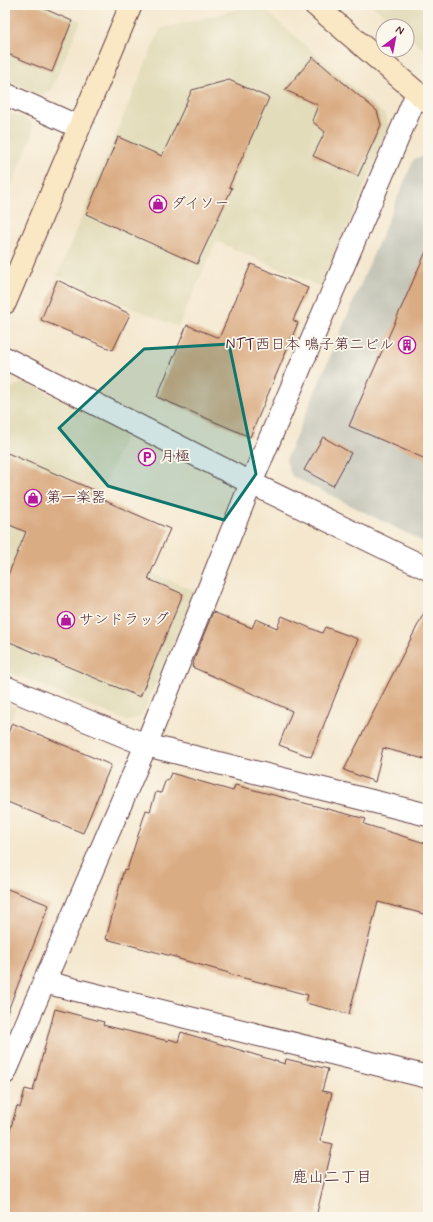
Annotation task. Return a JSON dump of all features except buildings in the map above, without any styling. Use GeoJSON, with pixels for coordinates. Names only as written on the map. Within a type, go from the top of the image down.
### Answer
{"type":"FeatureCollection","features":[{"type":"Feature","properties":{"kind":"street"},"geometry":{"type":"LineString","coordinates":[[5,303],[131,5]]}},
{"type":"Feature","properties":{"kind":"street"},"geometry":{"type":"LineString","coordinates":[[5,1073],[146,744],[252,483],[423,97],[315,5]]}},
{"type":"Feature","properties":{"kind":"street"},"geometry":{"type":"LineString","coordinates":[[5,94],[79,127]]}},
{"type":"Feature","properties":{"kind":"street"},"geometry":{"type":"LineString","coordinates":[[5,358],[428,570]]}},
{"type":"Feature","properties":{"kind":"street"},"geometry":{"type":"LineString","coordinates":[[5,687],[146,744],[428,815]]}},
{"type":"Feature","properties":{"kind":"street"},"geometry":{"type":"LineString","coordinates":[[44,982],[428,1077]]}},
{"type":"Feature","properties":{"kind":"highlighted area"},"geometry":{"type":"Polygon","coordinates":[[[229,344],[256,474],[224,520],[108,486],[59,428],[144,349],[229,344]]]}},
{"type":"Feature","properties":{"kind":"shaded area"},"geometry":{"type":"Polygon","coordinates":[[[5,5],[43,5],[81,21],[51,90],[39,94],[5,79],[5,5]]]}},
{"type":"Feature","properties":{"kind":"shaded area"},"geometry":{"type":"Polygon","coordinates":[[[259,5],[386,116],[389,129],[322,287],[216,241],[178,327],[57,276],[160,29],[259,5]]]}},
{"type":"Feature","properties":{"kind":"shaded area"},"geometry":{"type":"Polygon","coordinates":[[[372,5],[428,5],[428,53],[415,42],[415,18],[387,18],[372,5]]]}},
{"type":"Feature","properties":{"kind":"shaded area"},"geometry":{"type":"Polygon","coordinates":[[[5,111],[31,121],[33,134],[5,201],[5,111]]]}},
{"type":"Feature","properties":{"kind":"shaded area"},"geometry":{"type":"Polygon","coordinates":[[[428,154],[428,544],[292,476],[286,460],[414,159],[428,154]]]}},
{"type":"Feature","properties":{"kind":"shaded area"},"geometry":{"type":"Polygon","coordinates":[[[25,382],[127,432],[80,544],[196,591],[141,717],[127,721],[5,670],[5,400],[10,388],[25,382]]]}},
{"type":"Feature","properties":{"kind":"shaded area"},"geometry":{"type":"Polygon","coordinates":[[[5,702],[16,707],[5,733],[5,702]]]}},
{"type":"Feature","properties":{"kind":"place","name":"ダイソー"},"geometry":{"type":"Point","coordinates":[158,204]}},
{"type":"Feature","properties":{"kind":"place","name":"NTT西日本 鳴子第二ビル"},"geometry":{"type":"Point","coordinates":[407,345]}},
{"type":"Feature","properties":{"kind":"place","name":"月極"},"geometry":{"type":"Point","coordinates":[147,457]}},
{"type":"Feature","properties":{"kind":"place","name":"第一楽器"},"geometry":{"type":"Point","coordinates":[33,498]}},
{"type":"Feature","properties":{"kind":"place","name":"サンドラッグ"},"geometry":{"type":"Point","coordinates":[66,620]}},
{"type":"Feature","properties":{"kind":"district","name":"鹿山二丁目"},"geometry":{"type":"Point","coordinates":[332,1177]}}]}
